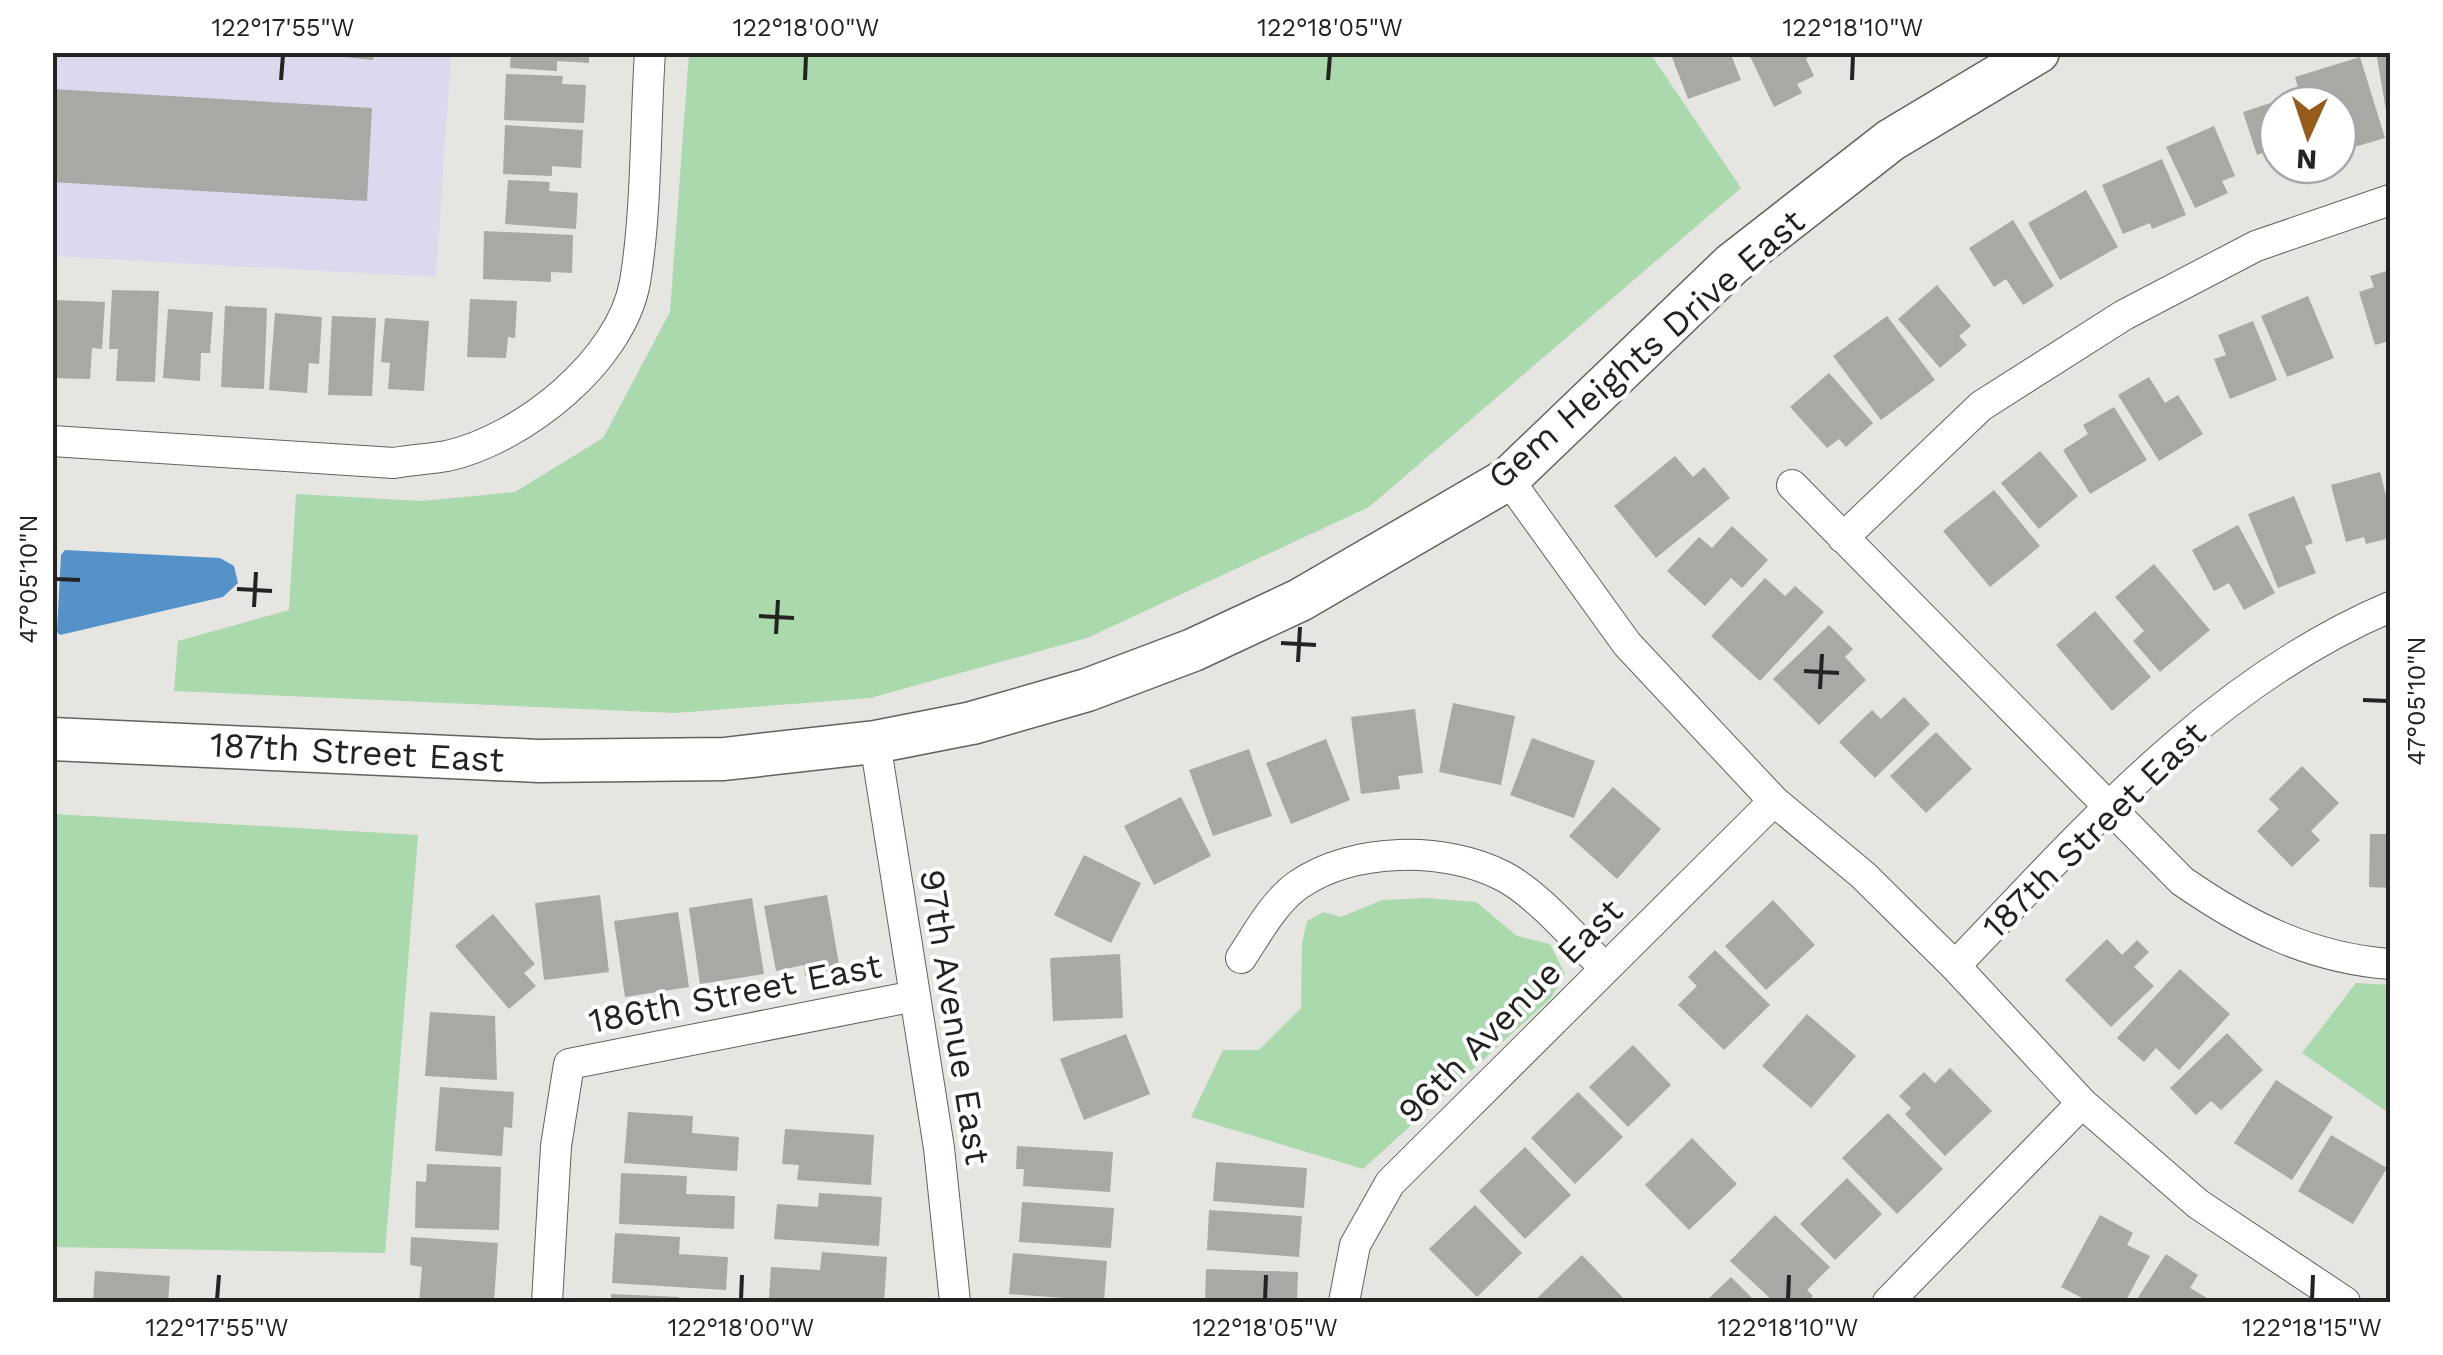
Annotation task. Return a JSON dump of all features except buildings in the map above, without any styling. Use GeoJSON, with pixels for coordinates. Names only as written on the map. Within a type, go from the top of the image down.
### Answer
{"type":"FeatureCollection","features":[{"type":"Feature","properties":{"kind":"street"},"geometry":{"type":"LineString","coordinates":[[52,441],[394,463],[449,455],[500,434],[540,411],[583,376],[619,328],[634,283],[650,52]]}},
{"type":"Feature","properties":{"kind":"street","name":"Gem Heights Drive East"},"geometry":{"type":"LineString","coordinates":[[662,762],[875,742],[972,723],[1087,690],[1193,650],[1300,600],[1508,478],[1732,264],[1891,140],[2038,52]]}},
{"type":"Feature","properties":{"kind":"street"},"geometry":{"type":"LineString","coordinates":[[1843,538],[1981,406],[2124,315],[2256,246],[2390,200]]}},
{"type":"Feature","properties":{"kind":"street"},"geometry":{"type":"LineString","coordinates":[[1508,478],[1626,644],[1774,800],[1863,875],[1955,966],[2082,1103],[2198,1204],[2345,1302]]}},
{"type":"Feature","properties":{"kind":"street"},"geometry":{"type":"LineString","coordinates":[[1792,485],[2182,881],[2241,922],[2304,949],[2379,963]]}},
{"type":"Feature","properties":{"kind":"street","name":"187th Street East"},"geometry":{"type":"LineString","coordinates":[[1955,966],[2160,757],[2248,688],[2343,627],[2390,606]]}},
{"type":"Feature","properties":{"kind":"street","name":"187th Street East"},"geometry":{"type":"LineString","coordinates":[[52,739],[539,761],[662,762]]}},
{"type":"Feature","properties":{"kind":"street","name":"97th Avenue East"},"geometry":{"type":"LineString","coordinates":[[875,742],[938,1148],[955,1302]]}},
{"type":"Feature","properties":{"kind":"street","name":"96th Avenue East"},"geometry":{"type":"LineString","coordinates":[[1344,1302],[1355,1245],[1390,1183],[1774,800]]}},
{"type":"Feature","properties":{"kind":"street"},"geometry":{"type":"LineString","coordinates":[[1242,958],[1298,886],[1368,857],[1410,855],[1462,860],[1506,877],[1605,968]]}},
{"type":"Feature","properties":{"kind":"street","name":"186th Street East"},"geometry":{"type":"LineString","coordinates":[[547,1302],[556,1146],[568,1064],[915,996]]}},
{"type":"Feature","properties":{"kind":"street"},"geometry":{"type":"LineString","coordinates":[[1888,1302],[2082,1103]]}},
{"type":"Feature","properties":{"kind":"shaded area"},"geometry":{"type":"Polygon","coordinates":[[[52,53],[451,53],[436,277],[53,256],[52,53]]]}},
{"type":"Feature","properties":{"kind":"green space"},"geometry":{"type":"Polygon","coordinates":[[[689,53],[1650,53],[1741,188],[1369,507],[1087,638],[870,698],[675,713],[174,691],[178,641],[289,610],[296,494],[421,501],[515,492],[603,438],[670,312],[689,53]]]}},
{"type":"Feature","properties":{"kind":"green space"},"geometry":{"type":"Polygon","coordinates":[[[53,814],[418,835],[385,1253],[53,1247],[53,814]]]}},
{"type":"Feature","properties":{"kind":"green space"},"geometry":{"type":"Polygon","coordinates":[[[1382,900],[1476,902],[1517,936],[1550,944],[1565,974],[1550,999],[1363,1169],[1191,1117],[1223,1050],[1259,1050],[1301,1008],[1302,944],[1307,921],[1324,912],[1341,917],[1382,900]]]}},
{"type":"Feature","properties":{"kind":"green space"},"geometry":{"type":"Polygon","coordinates":[[[2356,983],[2390,985],[2390,1114],[2302,1053],[2356,983]]]}},
{"type":"Feature","properties":{"kind":"water"},"geometry":{"type":"Polygon","coordinates":[[[65,550],[220,558],[234,566],[238,583],[223,597],[60,635],[57,632],[61,555],[65,550]]]}}]}
